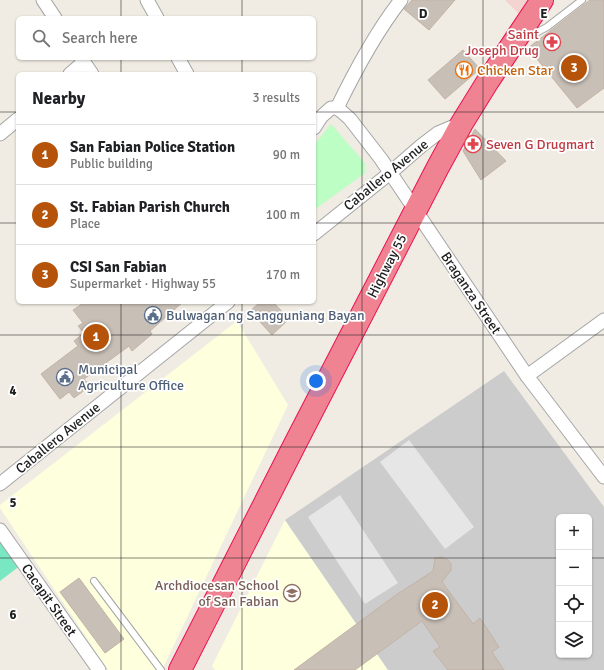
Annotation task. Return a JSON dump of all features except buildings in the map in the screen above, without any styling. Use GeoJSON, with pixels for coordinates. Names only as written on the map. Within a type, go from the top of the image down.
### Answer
{"type":"FeatureCollection","features":[{"type":"Feature","properties":{"kind":"highway","name":"Highway 55"},"geometry":{"type":"LineString","coordinates":[[180,670],[438,167],[462,123],[542,0]]}},
{"type":"Feature","properties":{"kind":"street"},"geometry":{"type":"LineString","coordinates":[[43,0],[54,16]]}},
{"type":"Feature","properties":{"kind":"street"},"geometry":{"type":"LineString","coordinates":[[147,0],[156,16]]}},
{"type":"Feature","properties":{"kind":"street"},"geometry":{"type":"LineString","coordinates":[[316,125],[321,117],[331,108],[337,108],[359,64],[378,32],[401,0]]}},
{"type":"Feature","properties":{"kind":"street"},"geometry":{"type":"LineString","coordinates":[[72,72],[83,60],[91,72]]}},
{"type":"Feature","properties":{"kind":"street"},"geometry":{"type":"LineString","coordinates":[[179,60],[185,72]]}},
{"type":"Feature","properties":{"kind":"street","name":"Braganza Street"},"geometry":{"type":"LineString","coordinates":[[337,108],[342,111],[354,124],[390,173],[527,376],[604,477]]}},
{"type":"Feature","properties":{"kind":"street"},"geometry":{"type":"LineString","coordinates":[[0,134],[16,121]]}},
{"type":"Feature","properties":{"kind":"street","name":"Caballero Avenue"},"geometry":{"type":"LineString","coordinates":[[316,232],[438,133],[462,123]]}},
{"type":"Feature","properties":{"kind":"street","name":"Caballero Avenue"},"geometry":{"type":"LineString","coordinates":[[0,484],[225,304]]}},
{"type":"Feature","properties":{"kind":"street"},"geometry":{"type":"LineString","coordinates":[[527,376],[604,320]]}},
{"type":"Feature","properties":{"kind":"street","name":"Cacapit Street"},"geometry":{"type":"LineString","coordinates":[[0,530],[99,670]]}},
{"type":"Feature","properties":{"kind":"lane"},"geometry":{"type":"LineString","coordinates":[[521,32],[534,34],[547,27],[582,0]]}},
{"type":"Feature","properties":{"kind":"lane"},"geometry":{"type":"LineString","coordinates":[[94,581],[161,670]]}},
{"type":"Feature","properties":{"kind":"shaded area"},"geometry":{"type":"Polygon","coordinates":[[[505,0],[531,0],[519,14],[505,0]]]}},
{"type":"Feature","properties":{"kind":"shaded area"},"geometry":{"type":"Polygon","coordinates":[[[237,321],[288,405],[162,670],[108,670],[0,508],[0,505],[237,321]]]}},
{"type":"Feature","properties":{"kind":"shaded area"},"geometry":{"type":"Polygon","coordinates":[[[504,371],[604,507],[604,670],[388,670],[285,520],[504,371]]]}},
{"type":"Feature","properties":{"kind":"shaded area"},"geometry":{"type":"Polygon","coordinates":[[[409,440],[474,527],[445,549],[380,462],[409,440]]]}},
{"type":"Feature","properties":{"kind":"shaded area"},"geometry":{"type":"Polygon","coordinates":[[[340,495],[398,583],[365,604],[308,517],[340,495]]]}},
{"type":"Feature","properties":{"kind":"shaded area","name":"Archdiocesan School of San Fabian"},"geometry":{"type":"Polygon","coordinates":[[[285,520],[388,670],[215,670],[212,666],[285,520]]]}},
{"type":"Feature","properties":{"kind":"green space"},"geometry":{"type":"Polygon","coordinates":[[[331,124],[365,163],[365,173],[316,209],[316,143],[331,124]]]}},
{"type":"Feature","properties":{"kind":"green space"},"geometry":{"type":"Polygon","coordinates":[[[0,538],[21,565],[0,581],[0,538]]]}},
{"type":"Feature","properties":{"kind":"place","name":"Saint Joseph Drug"},"geometry":{"type":"Point","coordinates":[552,42]}},
{"type":"Feature","properties":{"kind":"place","name":"CSI San Fabian"},"geometry":{"type":"Point","coordinates":[574,68]}},
{"type":"Feature","properties":{"kind":"place","name":"Chicken Star"},"geometry":{"type":"Point","coordinates":[464,70]}},
{"type":"Feature","properties":{"kind":"place","name":"Seven G Drugmart"},"geometry":{"type":"Point","coordinates":[473,144]}},
{"type":"Feature","properties":{"kind":"place","name":"Bulwagan ng Sangguniang Bayan"},"geometry":{"type":"Point","coordinates":[153,315]}},
{"type":"Feature","properties":{"kind":"place","name":"San Fabian Police Station"},"geometry":{"type":"Point","coordinates":[96,337]}},
{"type":"Feature","properties":{"kind":"place","name":"Municipal Agriculture Office"},"geometry":{"type":"Point","coordinates":[65,377]}},
{"type":"Feature","properties":{"kind":"place","name":"Archdiocesan School of San Fabian"},"geometry":{"type":"Point","coordinates":[292,593]}},
{"type":"Feature","properties":{"kind":"place","name":"St. Fabian Parish Church"},"geometry":{"type":"Point","coordinates":[435,605]}}]}
